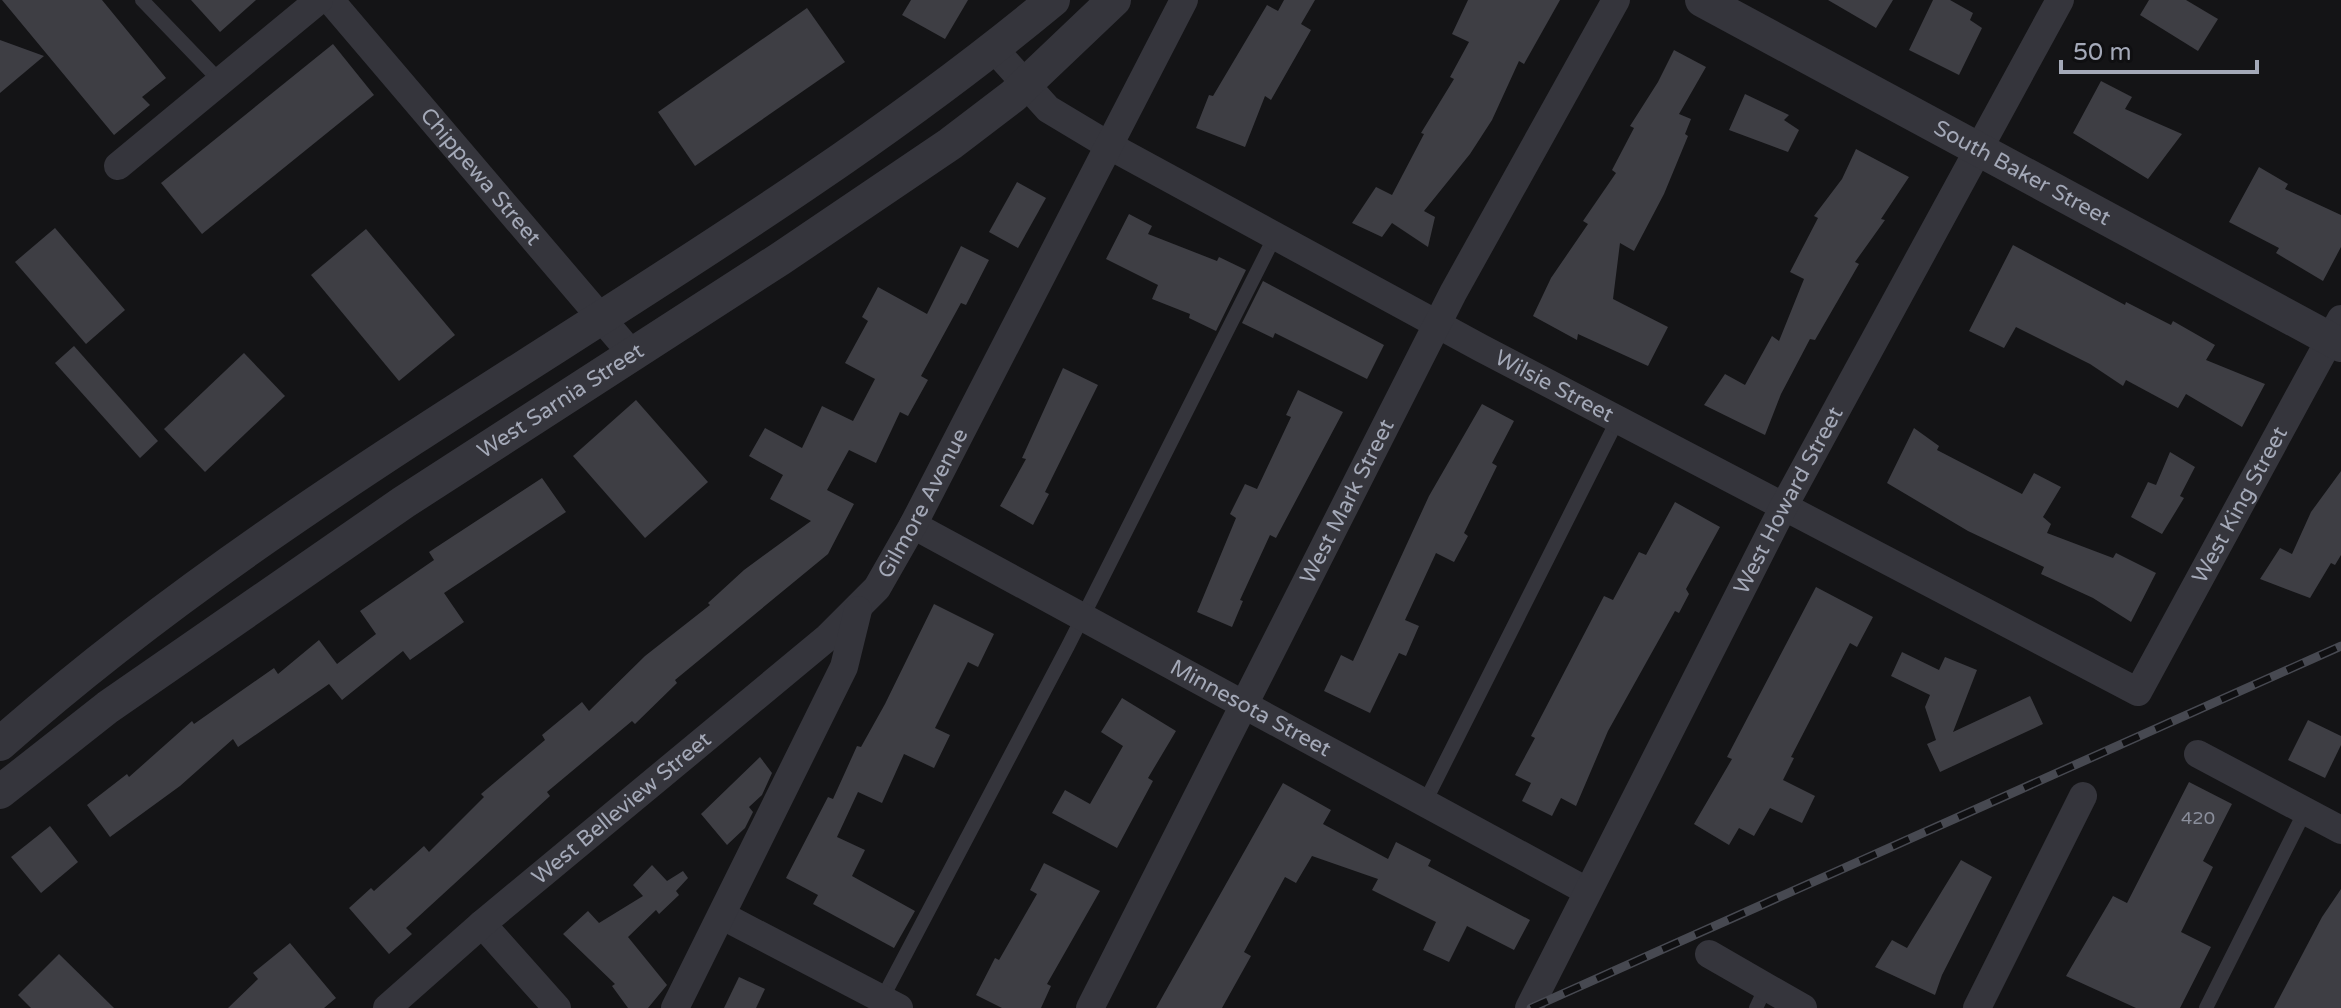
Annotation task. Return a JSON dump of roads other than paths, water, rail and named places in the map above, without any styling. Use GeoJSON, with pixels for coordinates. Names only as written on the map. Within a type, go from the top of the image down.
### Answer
{"type":"FeatureCollection","features":[{"type":"Feature","properties":{"kind":"street"},"geometry":{"type":"LineString","coordinates":[[118,166],[319,0]]}},
{"type":"Feature","properties":{"kind":"street","name":"Chippewa Street"},"geometry":{"type":"LineString","coordinates":[[330,0],[631,353]]}},
{"type":"Feature","properties":{"kind":"street"},"geometry":{"type":"LineString","coordinates":[[0,744],[159,613],[867,141],[994,49],[1053,0]]}},
{"type":"Feature","properties":{"kind":"street","name":"West Sarnia Street"},"geometry":{"type":"LineString","coordinates":[[0,792],[108,707],[404,502],[780,259],[950,144],[1025,85],[1114,0]]}},
{"type":"Feature","properties":{"kind":"street","name":"Gilmore Avenue"},"geometry":{"type":"LineString","coordinates":[[675,1008],[844,667],[858,610],[877,588],[913,525],[1184,0]]}},
{"type":"Feature","properties":{"kind":"street","name":"West Mark Street"},"geometry":{"type":"LineString","coordinates":[[1090,1008],[1437,324],[1616,0]]}},
{"type":"Feature","properties":{"kind":"street","name":"South Baker Street"},"geometry":{"type":"LineString","coordinates":[[1702,0],[2337,334]]}},
{"type":"Feature","properties":{"kind":"street","name":"West Howard Street"},"geometry":{"type":"LineString","coordinates":[[1529,1008],[1784,506],[2060,0]]}},
{"type":"Feature","properties":{"kind":"street","name":"Wilsie Street"},"geometry":{"type":"LineString","coordinates":[[994,49],[1048,109],[1108,145],[1437,324],[2138,692]]}},
{"type":"Feature","properties":{"kind":"street","name":"West King Street"},"geometry":{"type":"LineString","coordinates":[[2138,692],[2337,334]]}},
{"type":"Feature","properties":{"kind":"street","name":"Minnesota Street"},"geometry":{"type":"LineString","coordinates":[[913,525],[1587,891]]}},
{"type":"Feature","properties":{"kind":"street","name":"West Belleview Street"},"geometry":{"type":"LineString","coordinates":[[387,1008],[482,924],[858,610]]}},
{"type":"Feature","properties":{"kind":"street"},"geometry":{"type":"LineString","coordinates":[[2198,754],[2341,830]]}},
{"type":"Feature","properties":{"kind":"street"},"geometry":{"type":"LineString","coordinates":[[1977,1008],[2083,796]]}},
{"type":"Feature","properties":{"kind":"street"},"geometry":{"type":"LineString","coordinates":[[723,916],[890,1004]]}},
{"type":"Feature","properties":{"kind":"street"},"geometry":{"type":"LineString","coordinates":[[482,924],[557,1008]]}},
{"type":"Feature","properties":{"kind":"street"},"geometry":{"type":"LineString","coordinates":[[1709,954],[1761,998],[1803,1008]]}},
{"type":"Feature","properties":{"kind":"lane"},"geometry":{"type":"LineString","coordinates":[[142,0],[220,81]]}},
{"type":"Feature","properties":{"kind":"lane"},"geometry":{"type":"LineString","coordinates":[[890,1004],[1080,617],[1275,236]]}},
{"type":"Feature","properties":{"kind":"lane"},"geometry":{"type":"LineString","coordinates":[[1424,804],[1618,419]]}},
{"type":"Feature","properties":{"kind":"lane"},"geometry":{"type":"LineString","coordinates":[[2206,1008],[2305,811]]}},
{"type":"Feature","properties":{"kind":"railway"},"geometry":{"type":"LineString","coordinates":[[1531,1008],[2341,646]]}}]}
